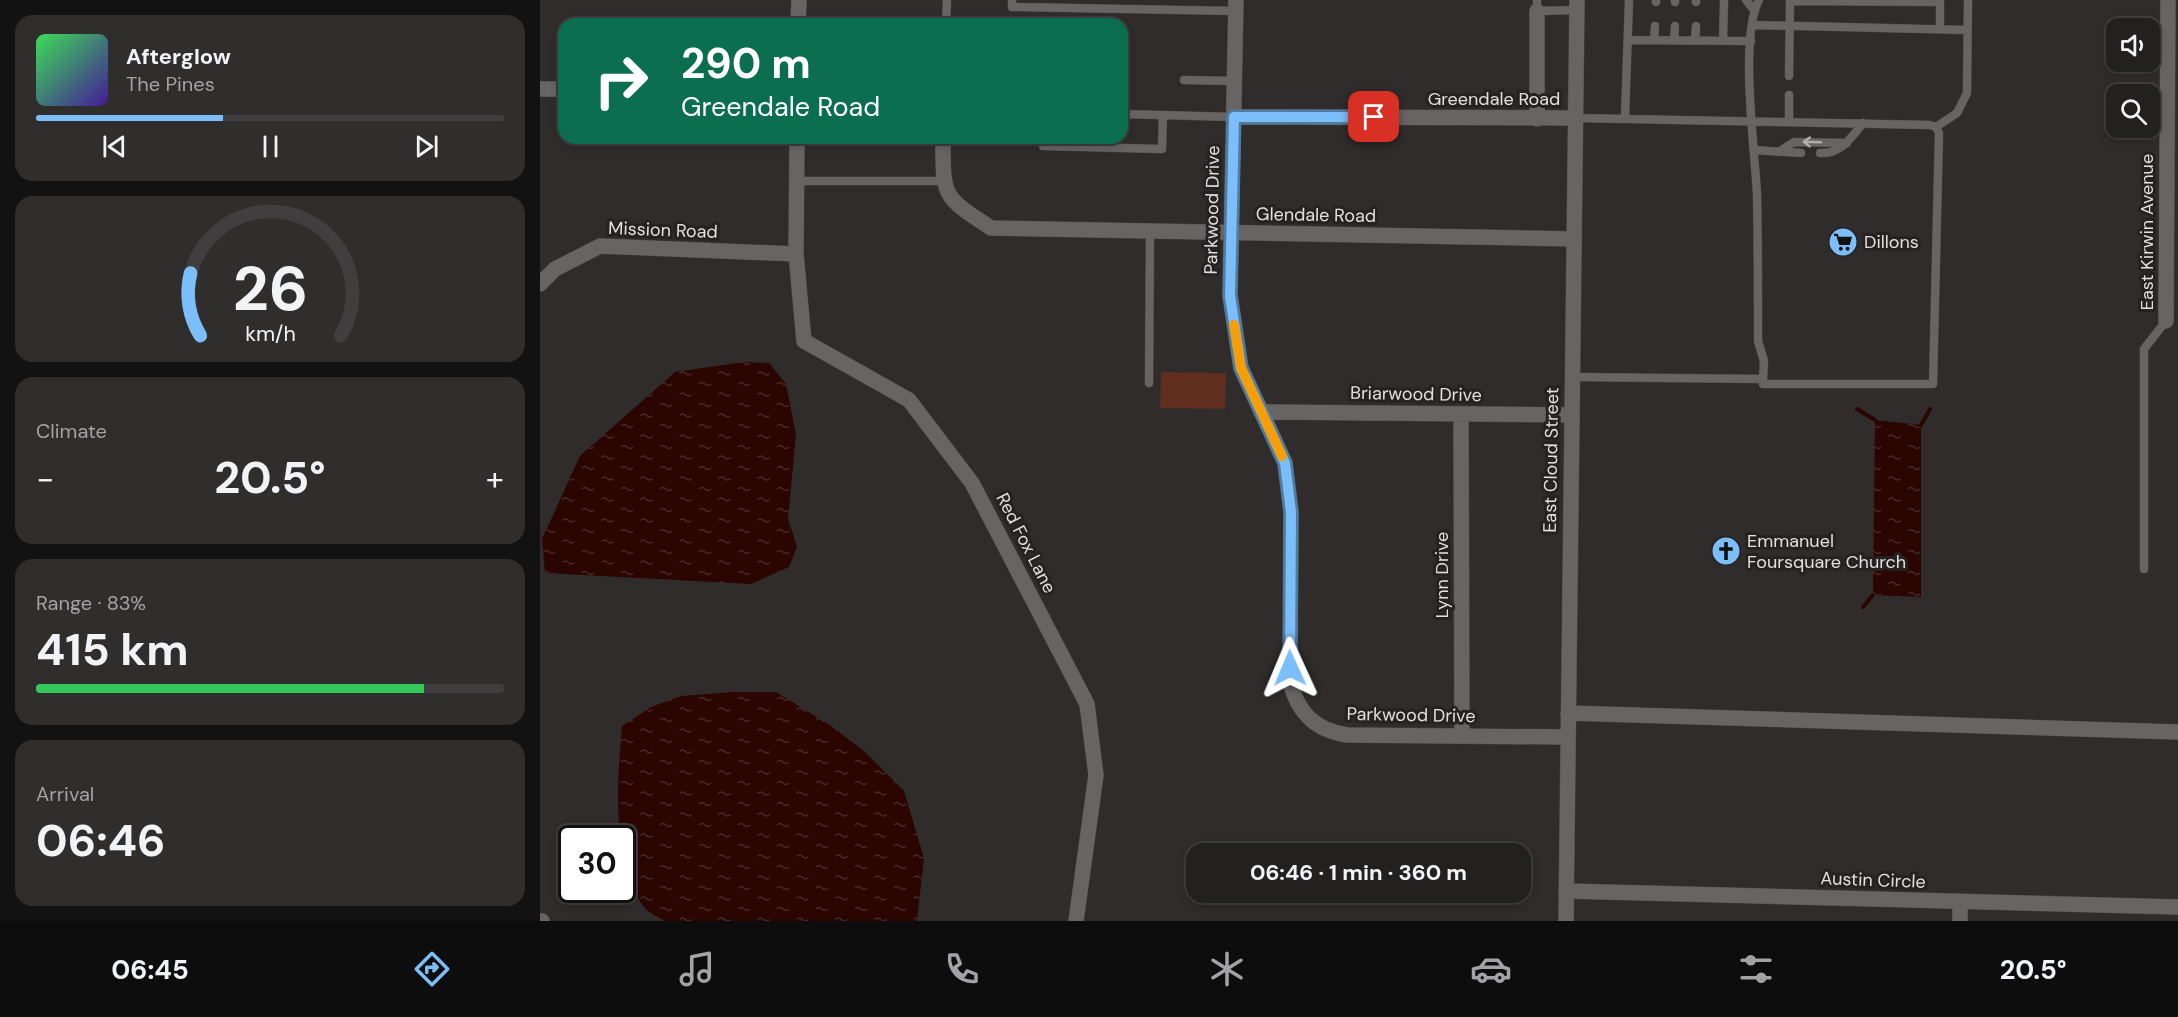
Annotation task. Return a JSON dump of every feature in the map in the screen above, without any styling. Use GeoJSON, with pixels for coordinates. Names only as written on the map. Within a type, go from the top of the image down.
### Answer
{"type":"FeatureCollection","features":[{"type":"Feature","properties":{"kind":"street"},"geometry":{"type":"LineString","coordinates":[[798,18],[799,0]]}},
{"type":"Feature","properties":{"kind":"street","name":"East Kirwin Avenue"},"geometry":{"type":"LineString","coordinates":[[2166,321],[2169,0]]}},
{"type":"Feature","properties":{"kind":"street","name":"Parkwood Drive"},"geometry":{"type":"LineString","coordinates":[[1236,5],[1230,296],[1241,368],[1285,463],[1291,512],[1290,682],[1302,712],[1323,729],[1340,734],[1567,737]]}},
{"type":"Feature","properties":{"kind":"street"},"geometry":{"type":"LineString","coordinates":[[1537,5],[1537,118]]}},
{"type":"Feature","properties":{"kind":"street","name":"East Cloud Street"},"geometry":{"type":"LineString","coordinates":[[1566,921],[1570,415],[1577,5]]}},
{"type":"Feature","properties":{"kind":"street"},"geometry":{"type":"LineString","coordinates":[[540,89],[558,89]]}},
{"type":"Feature","properties":{"kind":"street","name":"Greendale Road"},"geometry":{"type":"LineString","coordinates":[[1234,117],[1575,118]]}},
{"type":"Feature","properties":{"kind":"street"},"geometry":{"type":"LineString","coordinates":[[796,254],[797,144]]}},
{"type":"Feature","properties":{"kind":"street"},"geometry":{"type":"LineString","coordinates":[[943,144],[943,181]]}},
{"type":"Feature","properties":{"kind":"street","name":"Glendale Road"},"geometry":{"type":"LineString","coordinates":[[943,181],[954,204],[991,228],[1574,239]]}},
{"type":"Feature","properties":{"kind":"street","name":"Mission Road"},"geometry":{"type":"LineString","coordinates":[[540,284],[555,269],[600,246],[796,254]]}},
{"type":"Feature","properties":{"kind":"street","name":"Red Fox Lane"},"geometry":{"type":"LineString","coordinates":[[796,254],[804,341],[909,400],[972,483],[1087,704],[1096,775],[1076,921]]}},
{"type":"Feature","properties":{"kind":"street","name":"Briarwood Drive"},"geometry":{"type":"LineString","coordinates":[[1261,412],[1570,415]]}},
{"type":"Feature","properties":{"kind":"street","name":"Lynn Drive"},"geometry":{"type":"LineString","coordinates":[[1461,414],[1462,735]]}},
{"type":"Feature","properties":{"kind":"street"},"geometry":{"type":"LineString","coordinates":[[1568,713],[2178,732]]}},
{"type":"Feature","properties":{"kind":"street","name":"Austin Circle"},"geometry":{"type":"LineString","coordinates":[[1566,891],[2178,907]]}},
{"type":"Feature","properties":{"kind":"street"},"geometry":{"type":"LineString","coordinates":[[1960,902],[1960,921]]}},
{"type":"Feature","properties":{"kind":"lane"},"geometry":{"type":"LineString","coordinates":[[946,18],[947,0]]}},
{"type":"Feature","properties":{"kind":"lane"},"geometry":{"type":"LineString","coordinates":[[1012,0],[1012,7],[1129,4],[1236,5]]}},
{"type":"Feature","properties":{"kind":"lane"},"geometry":{"type":"LineString","coordinates":[[1625,118],[1629,0]]}},
{"type":"Feature","properties":{"kind":"lane"},"geometry":{"type":"LineString","coordinates":[[1723,40],[1724,0]]}},
{"type":"Feature","properties":{"kind":"lane"},"geometry":{"type":"LineString","coordinates":[[1746,0],[1754,10]]}},
{"type":"Feature","properties":{"kind":"lane"},"geometry":{"type":"LineString","coordinates":[[1575,118],[1750,122],[1863,123],[1936,127],[1939,134],[1933,384],[1763,384],[1764,361],[1758,341],[1754,150],[1750,122],[1751,41],[1754,10],[1759,0]]}},
{"type":"Feature","properties":{"kind":"lane"},"geometry":{"type":"LineString","coordinates":[[1936,127],[1957,113],[1967,93],[1968,0]]}},
{"type":"Feature","properties":{"kind":"lane"},"geometry":{"type":"LineString","coordinates":[[1789,76],[1790,1],[1940,2],[1940,29]]}},
{"type":"Feature","properties":{"kind":"lane"},"geometry":{"type":"LineString","coordinates":[[1537,5],[1577,5]]}},
{"type":"Feature","properties":{"kind":"lane"},"geometry":{"type":"LineString","coordinates":[[1753,25],[1967,30]]}},
{"type":"Feature","properties":{"kind":"lane"},"geometry":{"type":"LineString","coordinates":[[1654,40],[1655,26]]}},
{"type":"Feature","properties":{"kind":"lane"},"geometry":{"type":"LineString","coordinates":[[1674,26],[1674,40]]}},
{"type":"Feature","properties":{"kind":"lane"},"geometry":{"type":"LineString","coordinates":[[1695,40],[1696,26]]}},
{"type":"Feature","properties":{"kind":"lane"},"geometry":{"type":"LineString","coordinates":[[1628,40],[1751,41]]}},
{"type":"Feature","properties":{"kind":"lane"},"geometry":{"type":"LineString","coordinates":[[1184,80],[1234,81]]}},
{"type":"Feature","properties":{"kind":"lane"},"geometry":{"type":"LineString","coordinates":[[1788,95],[1789,122]]}},
{"type":"Feature","properties":{"kind":"lane"},"geometry":{"type":"LineString","coordinates":[[1128,114],[1234,117]]}},
{"type":"Feature","properties":{"kind":"lane"},"geometry":{"type":"LineString","coordinates":[[1042,144],[1042,146],[1162,149],[1163,115]]}},
{"type":"Feature","properties":{"kind":"lane"},"geometry":{"type":"LineString","coordinates":[[1820,153],[1833,153],[1846,143],[1863,123]]}},
{"type":"Feature","properties":{"kind":"lane"},"geometry":{"type":"LineString","coordinates":[[1780,151],[1794,142],[1846,143]]}},
{"type":"Feature","properties":{"kind":"lane"},"geometry":{"type":"LineString","coordinates":[[1754,150],[1801,153]]}},
{"type":"Feature","properties":{"kind":"lane"},"geometry":{"type":"LineString","coordinates":[[797,181],[943,181]]}},
{"type":"Feature","properties":{"kind":"lane"},"geometry":{"type":"LineString","coordinates":[[1149,383],[1150,232]]}},
{"type":"Feature","properties":{"kind":"lane"},"geometry":{"type":"LineString","coordinates":[[2144,568],[2144,350],[2166,321]]}},
{"type":"Feature","properties":{"kind":"lane"},"geometry":{"type":"LineString","coordinates":[[1571,377],[1763,379]]}},
{"type":"Feature","properties":{"kind":"shaded area"},"geometry":{"type":"Polygon","coordinates":[[[1161,372],[1226,373],[1225,409],[1160,408],[1161,372]]]}},
{"type":"Feature","properties":{"kind":"water"},"geometry":{"type":"Polygon","coordinates":[[[744,362],[769,363],[786,384],[796,434],[788,519],[797,547],[789,567],[751,584],[545,573],[542,539],[580,456],[675,372],[744,362]]]}},
{"type":"Feature","properties":{"kind":"water"},"geometry":{"type":"Polygon","coordinates":[[[1875,420],[1921,425],[1921,597],[1873,595],[1875,420]]]}},
{"type":"Feature","properties":{"kind":"water"},"geometry":{"type":"Polygon","coordinates":[[[776,692],[831,726],[864,751],[904,791],[924,858],[917,921],[665,921],[643,906],[636,892],[636,825],[620,825],[618,795],[622,726],[651,707],[681,696],[776,692]]]}},
{"type":"Feature","properties":{"kind":"waterway"},"geometry":{"type":"LineString","coordinates":[[1857,409],[1875,420]]}},
{"type":"Feature","properties":{"kind":"waterway"},"geometry":{"type":"LineString","coordinates":[[1921,425],[1930,409]]}},
{"type":"Feature","properties":{"kind":"waterway"},"geometry":{"type":"LineString","coordinates":[[1863,607],[1873,595]]}},
{"type":"Feature","properties":{"kind":"slow traffic"},"geometry":{"type":"LineString","coordinates":[[1234,325],[1241,368],[1282,456]]}},
{"type":"Feature","properties":{"kind":"place","name":"Dillons"},"geometry":{"type":"Point","coordinates":[1843,242]}},
{"type":"Feature","properties":{"kind":"place","name":"Emmanuel Foursquare Church"},"geometry":{"type":"Point","coordinates":[1726,551]}},
{"type":"Feature","properties":{"kind":"route"},"geometry":{"type":"LineString","coordinates":[[1290,668],[1291,512],[1285,463],[1241,368],[1230,296],[1234,117],[1374,117]]}}]}
